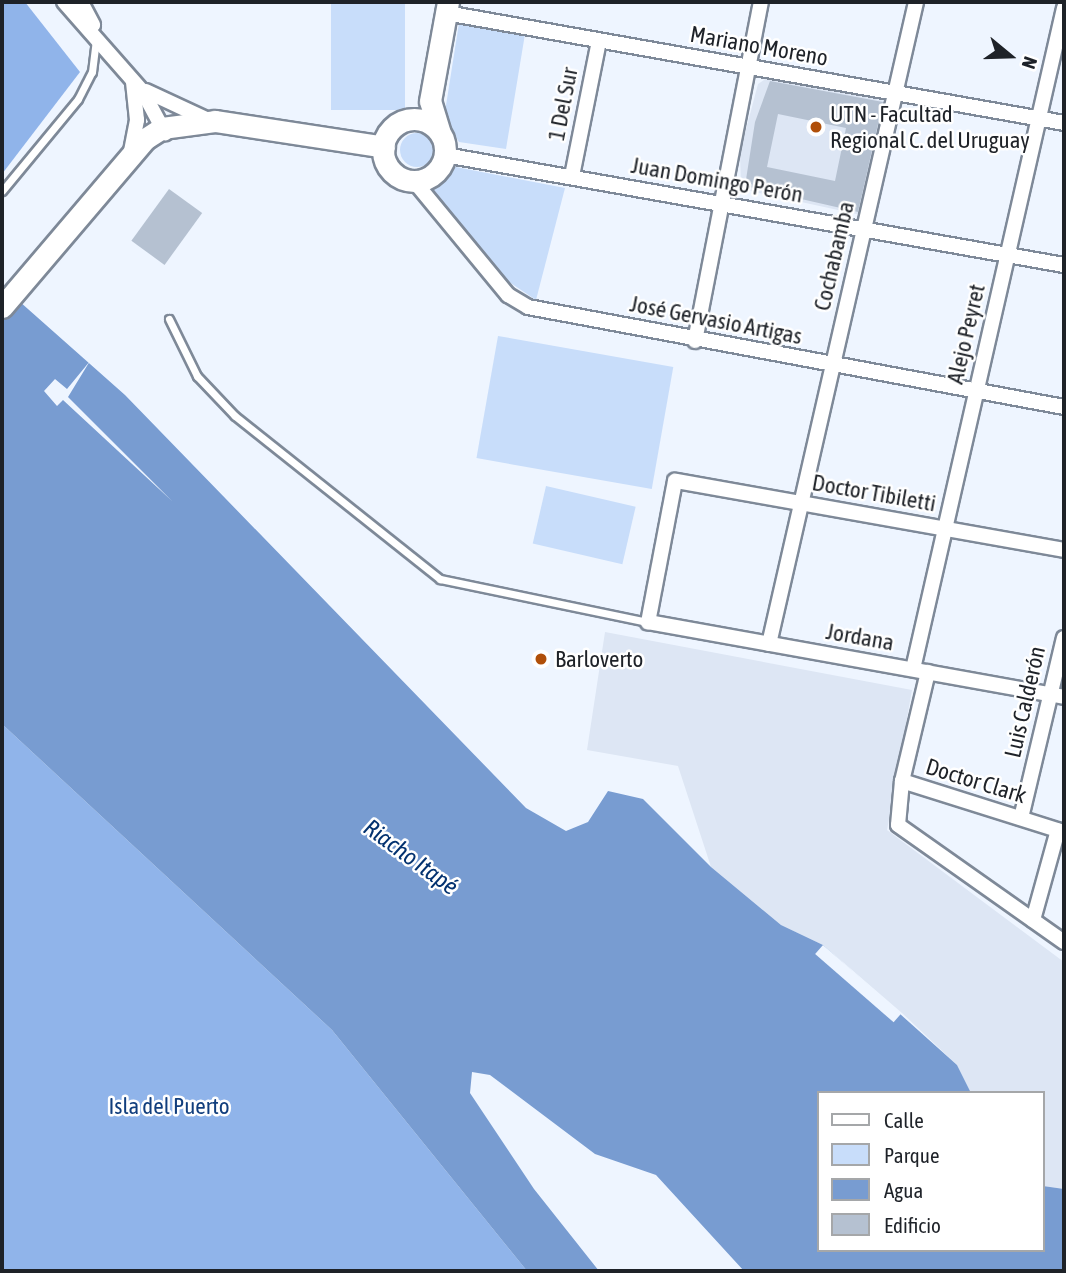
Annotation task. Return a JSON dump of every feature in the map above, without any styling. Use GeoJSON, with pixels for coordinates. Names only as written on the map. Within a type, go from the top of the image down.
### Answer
{"type":"FeatureCollection","features":[{"type":"Feature","properties":{"kind":"street"},"geometry":{"type":"LineString","coordinates":[[64,2],[96,33],[134,80],[165,133]]}},
{"type":"Feature","properties":{"kind":"street"},"geometry":{"type":"LineString","coordinates":[[81,2],[96,33]]}},
{"type":"Feature","properties":{"kind":"street"},"geometry":{"type":"LineString","coordinates":[[695,341],[761,2]]}},
{"type":"Feature","properties":{"kind":"street","name":"Cochabamba"},"geometry":{"type":"LineString","coordinates":[[769,644],[916,2]]}},
{"type":"Feature","properties":{"kind":"street"},"geometry":{"type":"LineString","coordinates":[[442,5],[430,102],[445,155],[438,171],[414,181],[395,174],[384,152],[392,129],[409,119],[442,5]]}},
{"type":"Feature","properties":{"kind":"street","name":"Mariano Moreno"},"geometry":{"type":"LineString","coordinates":[[442,5],[599,41],[1064,123]]}},
{"type":"Feature","properties":{"kind":"street","name":"Alejo Peyret"},"geometry":{"type":"LineString","coordinates":[[912,669],[1064,8]]}},
{"type":"Feature","properties":{"kind":"street","name":"1 Del Sur"},"geometry":{"type":"LineString","coordinates":[[572,176],[599,41]]}},
{"type":"Feature","properties":{"kind":"street"},"geometry":{"type":"LineString","coordinates":[[134,80],[169,106],[218,121],[384,152]]}},
{"type":"Feature","properties":{"kind":"street"},"geometry":{"type":"LineString","coordinates":[[125,162],[138,120],[134,80]]}},
{"type":"Feature","properties":{"kind":"street"},"geometry":{"type":"LineString","coordinates":[[409,119],[439,130]]}},
{"type":"Feature","properties":{"kind":"street"},"geometry":{"type":"LineString","coordinates":[[2,307],[125,162],[165,133],[218,121]]}},
{"type":"Feature","properties":{"kind":"street"},"geometry":{"type":"LineString","coordinates":[[165,133],[212,132],[384,152]]}},
{"type":"Feature","properties":{"kind":"street","name":"Juan Domingo Perón"},"geometry":{"type":"LineString","coordinates":[[445,155],[1064,265]]}},
{"type":"Feature","properties":{"kind":"street","name":"José Gervasio Artigas"},"geometry":{"type":"LineString","coordinates":[[414,181],[500,285],[528,307],[695,341],[1064,407]]}},
{"type":"Feature","properties":{"kind":"street","name":"Doctor Tibiletti"},"geometry":{"type":"LineString","coordinates":[[648,622],[675,481],[1064,550]]}},
{"type":"Feature","properties":{"kind":"street","name":"Jordana"},"geometry":{"type":"LineString","coordinates":[[648,622],[1057,696]]}},
{"type":"Feature","properties":{"kind":"street","name":"Luis Calderón"},"geometry":{"type":"LineString","coordinates":[[1021,818],[1057,696],[1064,638]]}},
{"type":"Feature","properties":{"kind":"street","name":"Doctor Clark"},"geometry":{"type":"LineString","coordinates":[[928,672],[902,781],[1061,831]]}},
{"type":"Feature","properties":{"kind":"street"},"geometry":{"type":"LineString","coordinates":[[902,781],[898,825],[1064,942]]}},
{"type":"Feature","properties":{"kind":"street"},"geometry":{"type":"LineString","coordinates":[[1033,920],[1061,831]]}},
{"type":"Feature","properties":{"kind":"lane"},"geometry":{"type":"LineString","coordinates":[[2,191],[78,99],[92,72],[96,33]]}},
{"type":"Feature","properties":{"kind":"lane"},"geometry":{"type":"LineString","coordinates":[[169,319],[197,376],[235,416],[440,579],[648,622]]}},
{"type":"Feature","properties":{"kind":"shaded area","name":"UTN - Facultad Regional C. del Uruguay"},"geometry":{"type":"Polygon","coordinates":[[[767,78],[891,102],[861,215],[741,189],[740,152],[758,84],[767,78]]]}},
{"type":"Feature","properties":{"kind":"shaded area"},"geometry":{"type":"Polygon","coordinates":[[[605,632],[912,690],[887,830],[1064,962],[1064,1189],[1045,1186],[1045,1091],[970,1091],[957,1065],[902,1013],[823,945],[781,925],[711,867],[678,766],[587,750],[605,632]]]}},
{"type":"Feature","properties":{"kind":"green space"},"geometry":{"type":"Polygon","coordinates":[[[2,2],[25,2],[80,72],[2,174],[2,2]]]}},
{"type":"Feature","properties":{"kind":"green space"},"geometry":{"type":"Polygon","coordinates":[[[331,2],[405,2],[405,110],[331,110],[331,2]]]}},
{"type":"Feature","properties":{"kind":"green space"},"geometry":{"type":"Polygon","coordinates":[[[459,23],[525,34],[506,149],[459,142],[444,118],[459,23]]]}},
{"type":"Feature","properties":{"kind":"green space"},"geometry":{"type":"Polygon","coordinates":[[[417,133],[429,138],[434,150],[429,162],[417,167],[405,162],[400,150],[405,138],[417,133]]]}},
{"type":"Feature","properties":{"kind":"green space"},"geometry":{"type":"Polygon","coordinates":[[[451,166],[565,188],[536,300],[497,274],[433,192],[429,184],[451,166]]]}},
{"type":"Feature","properties":{"kind":"green space"},"geometry":{"type":"Polygon","coordinates":[[[498,336],[673,367],[652,489],[476,458],[498,336]]]}},
{"type":"Feature","properties":{"kind":"green space"},"geometry":{"type":"Polygon","coordinates":[[[546,486],[636,507],[622,564],[533,543],[546,486]]]}},
{"type":"Feature","properties":{"kind":"green space","name":"Isla del Puerto"},"geometry":{"type":"Polygon","coordinates":[[[2,724],[332,1030],[527,1271],[2,1271],[2,724]]]}},
{"type":"Feature","properties":{"kind":"water","name":"Riacho Itapé"},"geometry":{"type":"Polygon","coordinates":[[[2,286],[125,395],[526,808],[566,831],[588,822],[608,791],[643,799],[711,867],[781,925],[823,945],[957,1065],[970,1091],[818,1091],[818,1252],[1045,1252],[1045,1186],[1064,1189],[1064,1271],[744,1271],[656,1175],[595,1154],[490,1075],[472,1072],[470,1093],[534,1189],[599,1271],[527,1271],[332,1030],[2,724],[2,286]]]}},
{"type":"Feature","properties":{"kind":"pier"},"geometry":{"type":"Polygon","coordinates":[[[90,361],[68,397],[172,501],[63,400],[57,406],[44,391],[55,379],[67,389],[90,361]]]}},
{"type":"Feature","properties":{"kind":"pier"},"geometry":{"type":"Polygon","coordinates":[[[823,945],[901,1013],[894,1022],[815,954],[823,945]]]}},
{"type":"Feature","properties":{"kind":"building","name":"UTN - Facultad Regional C. del Uruguay"},"geometry":{"type":"Polygon","coordinates":[[[770,81],[883,102],[858,212],[745,186],[755,122],[770,81]],[[778,114],[767,167],[835,181],[846,128],[778,114]]]}},
{"type":"Feature","properties":{"kind":"building"},"geometry":{"type":"Polygon","coordinates":[[[169,189],[202,213],[165,265],[131,241],[169,189]]]}},
{"type":"Feature","properties":{"kind":"place","name":"UTN - Facultad Regional C. del Uruguay"},"geometry":{"type":"Point","coordinates":[816,127]}},
{"type":"Feature","properties":{"kind":"place","name":"Barloverto"},"geometry":{"type":"Point","coordinates":[541,659]}}]}
